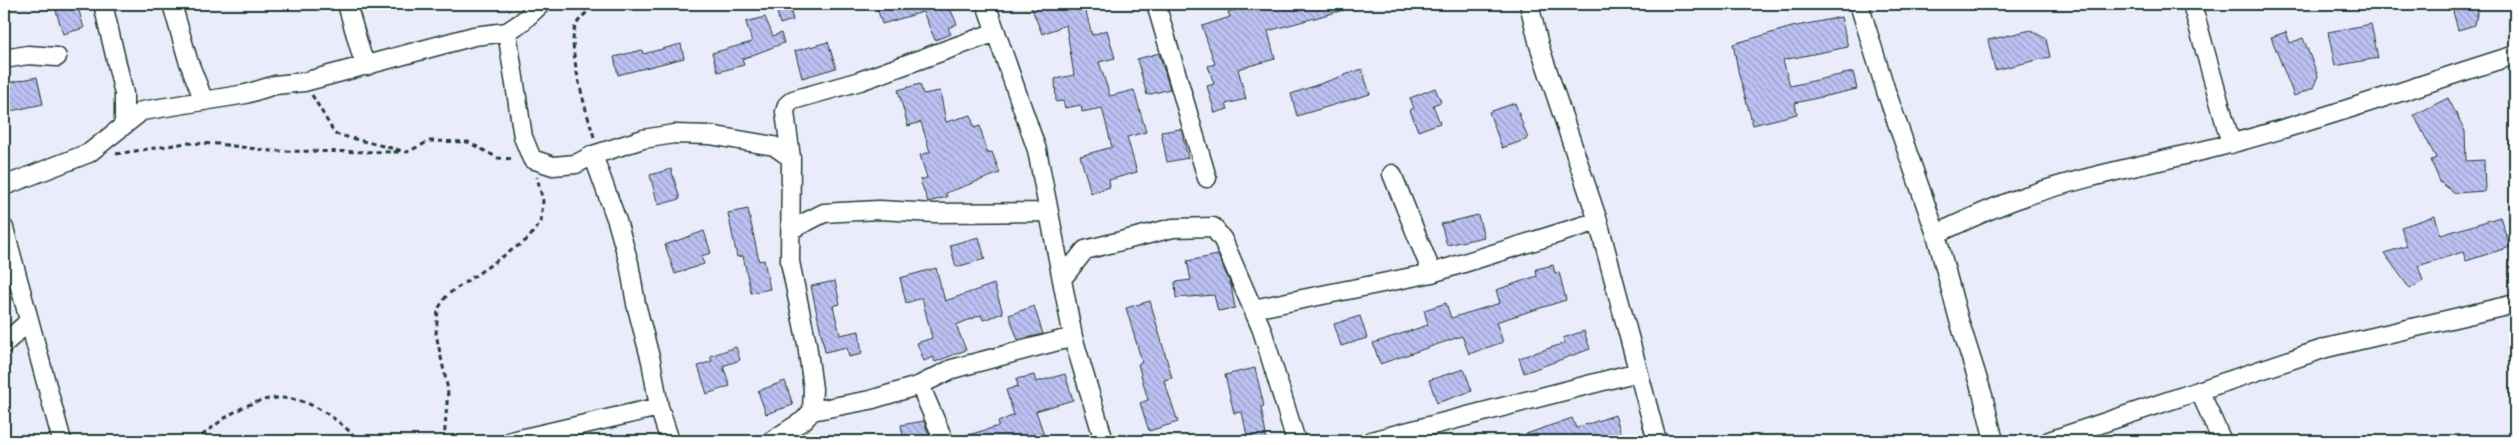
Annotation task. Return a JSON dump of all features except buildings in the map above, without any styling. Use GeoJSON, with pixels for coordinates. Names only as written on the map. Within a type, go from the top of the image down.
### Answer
{"type":"FeatureCollection","features":[{"type":"Feature","properties":{"kind":"street"},"geometry":{"type":"LineString","coordinates":[[102,4],[124,94],[124,124]]}},
{"type":"Feature","properties":{"kind":"street"},"geometry":{"type":"LineString","coordinates":[[172,4],[188,60],[204,101]]}},
{"type":"Feature","properties":{"kind":"street"},"geometry":{"type":"LineString","coordinates":[[347,4],[361,53],[367,66]]}},
{"type":"Feature","properties":{"kind":"street"},"geometry":{"type":"LineString","coordinates":[[4,186],[89,153],[142,111],[246,94],[275,85],[304,82],[474,36],[507,32],[522,22],[540,4]]}},
{"type":"Feature","properties":{"kind":"street"},"geometry":{"type":"LineString","coordinates":[[986,4],[1037,150],[1073,337],[1104,441]]}},
{"type":"Feature","properties":{"kind":"street"},"geometry":{"type":"LineString","coordinates":[[1156,4],[1207,178]]}},
{"type":"Feature","properties":{"kind":"street"},"geometry":{"type":"LineString","coordinates":[[1529,4],[1539,44],[1598,221],[1656,441]]}},
{"type":"Feature","properties":{"kind":"street"},"geometry":{"type":"LineString","coordinates":[[1859,4],[1886,90],[1936,234],[1959,320],[1984,396],[1994,441]]}},
{"type":"Feature","properties":{"kind":"street"},"geometry":{"type":"LineString","coordinates":[[2192,4],[2231,144]]}},
{"type":"Feature","properties":{"kind":"street"},"geometry":{"type":"LineString","coordinates":[[507,32],[523,137],[532,159],[552,166],[576,164],[593,154],[643,139],[674,134],[710,134],[774,146],[791,158]]}},
{"type":"Feature","properties":{"kind":"street"},"geometry":{"type":"LineString","coordinates":[[812,411],[813,389],[807,344],[790,262],[789,246],[792,229],[791,158],[785,112],[787,105],[792,100],[860,81],[996,32]]}},
{"type":"Feature","properties":{"kind":"street"},"geometry":{"type":"LineString","coordinates":[[4,59],[28,55],[57,58]]}},
{"type":"Feature","properties":{"kind":"street"},"geometry":{"type":"LineString","coordinates":[[1936,234],[2021,198],[2093,176],[2231,144],[2317,120],[2378,98],[2515,55]]}},
{"type":"Feature","properties":{"kind":"street"},"geometry":{"type":"LineString","coordinates":[[593,154],[617,221],[629,263],[636,304],[652,361],[659,407],[670,441]]}},
{"type":"Feature","properties":{"kind":"street"},"geometry":{"type":"LineString","coordinates":[[1392,174],[1432,273]]}},
{"type":"Feature","properties":{"kind":"street"},"geometry":{"type":"LineString","coordinates":[[792,229],[824,213],[879,210],[935,213],[1049,212]]}},
{"type":"Feature","properties":{"kind":"street"},"geometry":{"type":"LineString","coordinates":[[1253,309],[1432,273],[1598,221]]}},
{"type":"Feature","properties":{"kind":"street"},"geometry":{"type":"LineString","coordinates":[[1062,278],[1085,250],[1173,228],[1213,227],[1223,240],[1262,330],[1296,441]]}},
{"type":"Feature","properties":{"kind":"street"},"geometry":{"type":"LineString","coordinates":[[4,228],[62,441]]}},
{"type":"Feature","properties":{"kind":"street"},"geometry":{"type":"LineString","coordinates":[[2049,441],[2200,392],[2326,348],[2515,304]]}},
{"type":"Feature","properties":{"kind":"street"},"geometry":{"type":"LineString","coordinates":[[4,344],[29,321]]}},
{"type":"Feature","properties":{"kind":"street"},"geometry":{"type":"LineString","coordinates":[[771,441],[804,420],[812,411],[870,400],[920,385],[952,369],[1073,337]]}},
{"type":"Feature","properties":{"kind":"street"},"geometry":{"type":"LineString","coordinates":[[1371,441],[1638,372]]}},
{"type":"Feature","properties":{"kind":"street"},"geometry":{"type":"LineString","coordinates":[[920,385],[944,441]]}},
{"type":"Feature","properties":{"kind":"street"},"geometry":{"type":"LineString","coordinates":[[2200,392],[2222,441]]}},
{"type":"Feature","properties":{"kind":"street"},"geometry":{"type":"LineString","coordinates":[[511,441],[659,407]]}},
{"type":"Feature","properties":{"kind":"path"},"geometry":{"type":"LineString","coordinates":[[593,154],[595,138],[581,92],[575,27],[595,4]]}},
{"type":"Feature","properties":{"kind":"path"},"geometry":{"type":"LineString","coordinates":[[304,82],[335,134],[407,152]]}},
{"type":"Feature","properties":{"kind":"path"},"geometry":{"type":"LineString","coordinates":[[89,153],[111,156],[187,143],[219,144],[271,151],[407,152],[430,140],[468,142],[498,158],[532,159],[543,201],[541,222],[528,239],[448,295],[438,309],[436,341],[448,390],[444,441]]}},
{"type":"Feature","properties":{"kind":"path"},"geometry":{"type":"LineString","coordinates":[[195,441],[228,416],[272,396],[290,399],[324,411],[360,441]]}}]}
